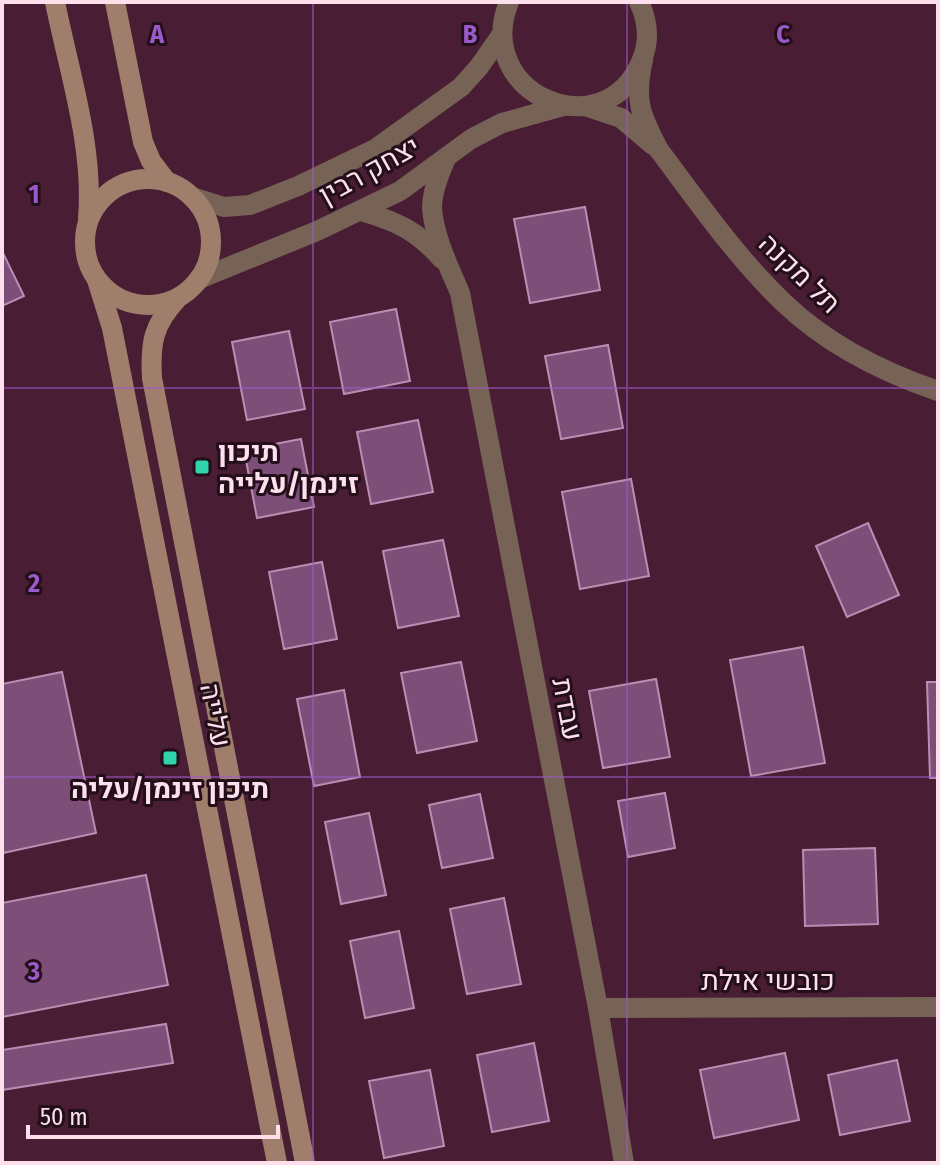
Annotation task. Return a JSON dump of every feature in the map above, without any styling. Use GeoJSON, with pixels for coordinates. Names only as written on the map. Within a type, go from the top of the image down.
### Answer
{"type":"FeatureCollection","features":[{"type":"Feature","properties":{"kind":"main road"},"geometry":{"type":"LineString","coordinates":[[55,2],[87,154],[91,189],[86,251],[97,280],[129,302],[148,306],[177,299],[199,279],[208,262],[211,243],[208,223],[192,197],[167,182],[151,161],[143,142],[115,2]]}},
{"type":"Feature","properties":{"kind":"main road"},"geometry":{"type":"LineString","coordinates":[[88,223],[103,198],[120,186],[148,179],[167,182]]}},
{"type":"Feature","properties":{"kind":"main road","name":"עלייה"},"geometry":{"type":"LineString","coordinates":[[97,280],[112,328],[277,1163]]}},
{"type":"Feature","properties":{"kind":"main road","name":"עלייה"},"geometry":{"type":"LineString","coordinates":[[177,299],[163,313],[155,332],[150,350],[152,378],[305,1163]]}},
{"type":"Feature","properties":{"kind":"street"},"geometry":{"type":"LineString","coordinates":[[509,2],[502,34],[506,56],[517,77],[532,93],[563,106],[585,106],[608,98],[626,85],[643,57]]}},
{"type":"Feature","properties":{"kind":"street"},"geometry":{"type":"LineString","coordinates":[[639,2],[646,23]]}},
{"type":"Feature","properties":{"kind":"street"},"geometry":{"type":"LineString","coordinates":[[646,23],[655,2]]}},
{"type":"Feature","properties":{"kind":"street","name":"תל מקנה"},"geometry":{"type":"LineString","coordinates":[[646,23],[637,86],[639,105],[659,150]]}},
{"type":"Feature","properties":{"kind":"street","name":"יצחק רבין"},"geometry":{"type":"LineString","coordinates":[[192,197],[224,207],[250,205],[375,149],[461,87],[502,34]]}},
{"type":"Feature","properties":{"kind":"street","name":"יצחק רבין"},"geometry":{"type":"LineString","coordinates":[[199,279],[361,211],[400,191],[471,139],[502,123],[563,106]]}},
{"type":"Feature","properties":{"kind":"street","name":"תל מקנה"},"geometry":{"type":"LineString","coordinates":[[585,106],[621,118],[659,150],[730,243],[785,303],[827,337],[873,364],[938,391]]}},
{"type":"Feature","properties":{"kind":"street","name":"עבדת"},"geometry":{"type":"LineString","coordinates":[[446,158],[432,206],[438,235],[460,293],[598,1008],[624,1163]]}},
{"type":"Feature","properties":{"kind":"street","name":"עבדת"},"geometry":{"type":"LineString","coordinates":[[361,211],[407,227],[450,268]]}},
{"type":"Feature","properties":{"kind":"street","name":"כובשי אילת"},"geometry":{"type":"LineString","coordinates":[[598,1008],[938,1007]]}},
{"type":"Feature","properties":{"kind":"building"},"geometry":{"type":"Polygon","coordinates":[[[585,207],[600,290],[530,303],[514,219],[585,207]]]}},
{"type":"Feature","properties":{"kind":"building"},"geometry":{"type":"Polygon","coordinates":[[[2,251],[24,296],[2,306],[2,251]]]}},
{"type":"Feature","properties":{"kind":"building"},"geometry":{"type":"Polygon","coordinates":[[[396,309],[410,381],[344,394],[330,322],[396,309]]]}},
{"type":"Feature","properties":{"kind":"building"},"geometry":{"type":"Polygon","coordinates":[[[289,331],[305,409],[247,420],[232,342],[289,331]]]}},
{"type":"Feature","properties":{"kind":"building"},"geometry":{"type":"Polygon","coordinates":[[[608,345],[623,428],[561,439],[545,356],[608,345]]]}},
{"type":"Feature","properties":{"kind":"building"},"geometry":{"type":"Polygon","coordinates":[[[418,420],[433,492],[371,504],[357,432],[418,420]]]}},
{"type":"Feature","properties":{"kind":"building"},"geometry":{"type":"Polygon","coordinates":[[[301,439],[314,507],[257,518],[244,450],[301,439]]]}},
{"type":"Feature","properties":{"kind":"building"},"geometry":{"type":"Polygon","coordinates":[[[631,479],[649,576],[580,589],[562,492],[631,479]]]}},
{"type":"Feature","properties":{"kind":"building"},"geometry":{"type":"Polygon","coordinates":[[[868,523],[899,595],[847,617],[816,546],[868,523]]]}},
{"type":"Feature","properties":{"kind":"building"},"geometry":{"type":"Polygon","coordinates":[[[443,540],[459,616],[398,628],[383,551],[443,540]]]}},
{"type":"Feature","properties":{"kind":"building"},"geometry":{"type":"Polygon","coordinates":[[[322,562],[337,639],[284,649],[269,572],[322,562]]]}},
{"type":"Feature","properties":{"kind":"building"},"geometry":{"type":"Polygon","coordinates":[[[803,647],[825,763],[751,776],[730,660],[803,647]]]}},
{"type":"Feature","properties":{"kind":"building"},"geometry":{"type":"Polygon","coordinates":[[[461,662],[477,741],[417,753],[401,673],[461,662]]]}},
{"type":"Feature","properties":{"kind":"building"},"geometry":{"type":"Polygon","coordinates":[[[62,672],[96,833],[3,853],[2,684],[62,672]]]}},
{"type":"Feature","properties":{"kind":"building"},"geometry":{"type":"Polygon","coordinates":[[[656,679],[670,757],[603,768],[589,691],[656,679]]]}},
{"type":"Feature","properties":{"kind":"building"},"geometry":{"type":"Polygon","coordinates":[[[927,682],[938,682],[938,778],[930,778],[927,682]]]}},
{"type":"Feature","properties":{"kind":"building"},"geometry":{"type":"Polygon","coordinates":[[[344,690],[360,777],[314,786],[297,699],[344,690]]]}},
{"type":"Feature","properties":{"kind":"building"},"geometry":{"type":"Polygon","coordinates":[[[665,793],[675,848],[628,857],[618,801],[665,793]]]}},
{"type":"Feature","properties":{"kind":"building"},"geometry":{"type":"Polygon","coordinates":[[[480,794],[493,858],[442,868],[429,805],[480,794]]]}},
{"type":"Feature","properties":{"kind":"building"},"geometry":{"type":"Polygon","coordinates":[[[369,813],[386,895],[341,904],[325,822],[369,813]]]}},
{"type":"Feature","properties":{"kind":"building"},"geometry":{"type":"Polygon","coordinates":[[[875,848],[878,924],[805,926],[803,850],[875,848]]]}},
{"type":"Feature","properties":{"kind":"building"},"geometry":{"type":"Polygon","coordinates":[[[146,875],[168,985],[2,1017],[2,903],[146,875]]]}},
{"type":"Feature","properties":{"kind":"building"},"geometry":{"type":"Polygon","coordinates":[[[504,898],[521,984],[467,994],[450,909],[504,898]]]}},
{"type":"Feature","properties":{"kind":"building"},"geometry":{"type":"Polygon","coordinates":[[[399,931],[414,1008],[365,1018],[350,941],[399,931]]]}},
{"type":"Feature","properties":{"kind":"building"},"geometry":{"type":"Polygon","coordinates":[[[166,1024],[173,1063],[2,1090],[2,1050],[166,1024]]]}},
{"type":"Feature","properties":{"kind":"building"},"geometry":{"type":"Polygon","coordinates":[[[534,1043],[549,1121],[492,1132],[477,1055],[534,1043]]]}},
{"type":"Feature","properties":{"kind":"building"},"geometry":{"type":"Polygon","coordinates":[[[785,1053],[799,1120],[714,1138],[700,1070],[785,1053]]]}},
{"type":"Feature","properties":{"kind":"building"},"geometry":{"type":"Polygon","coordinates":[[[897,1060],[910,1121],[840,1135],[828,1075],[897,1060]]]}},
{"type":"Feature","properties":{"kind":"building"},"geometry":{"type":"Polygon","coordinates":[[[430,1070],[444,1146],[384,1158],[369,1081],[430,1070]]]}},
{"type":"Feature","properties":{"kind":"place","name":"תיכון זינמן/עלייה"},"geometry":{"type":"Point","coordinates":[202,467]}},
{"type":"Feature","properties":{"kind":"place","name":"תיכון זינמן/עליה"},"geometry":{"type":"Point","coordinates":[170,758]}}]}
